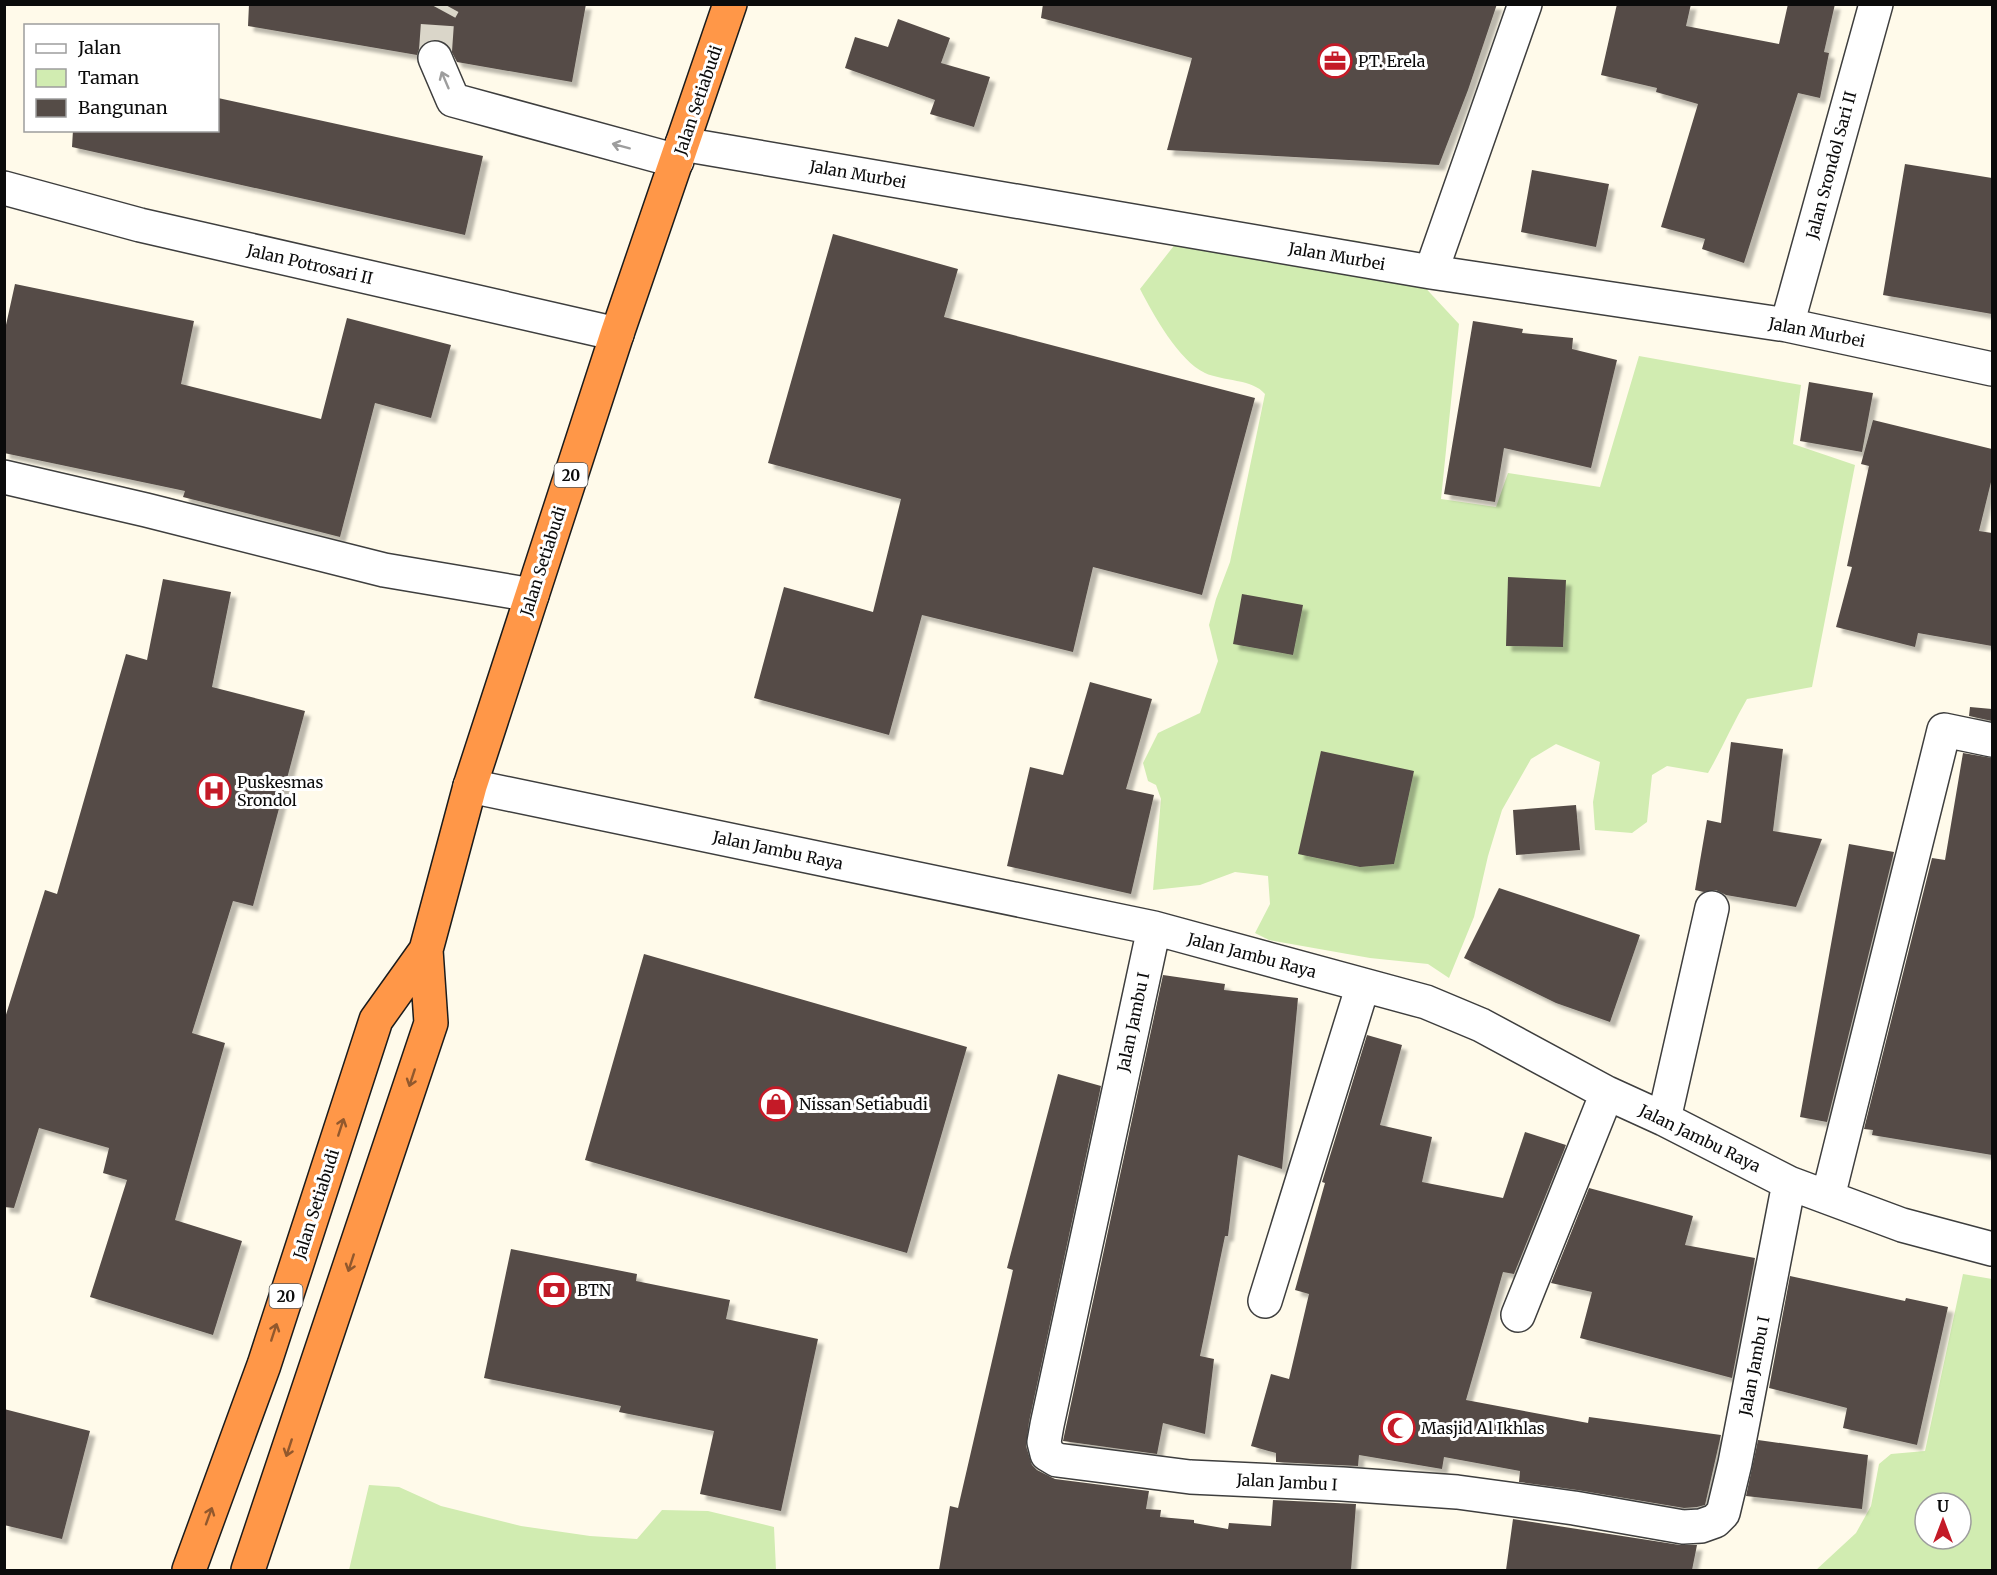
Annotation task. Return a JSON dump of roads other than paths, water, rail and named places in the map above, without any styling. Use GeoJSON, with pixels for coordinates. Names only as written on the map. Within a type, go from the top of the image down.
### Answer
{"type":"FeatureCollection","features":[{"type":"Feature","properties":{"kind":"highway","name":"Jalan Setiabudi"},"geometry":{"type":"LineString","coordinates":[[248,1570],[431,1023],[426,950],[470,786],[617,334],[730,4]]}},
{"type":"Feature","properties":{"kind":"highway","name":"Jalan Setiabudi"},"geometry":{"type":"LineString","coordinates":[[189,1570],[264,1365],[376,1020],[426,950]]}},
{"type":"Feature","properties":{"kind":"street"},"geometry":{"type":"LineString","coordinates":[[1431,272],[1525,4]]}},
{"type":"Feature","properties":{"kind":"street","name":"Jalan Srondol Sari II"},"geometry":{"type":"LineString","coordinates":[[1787,325],[1876,4]]}},
{"type":"Feature","properties":{"kind":"street","name":"Jalan Murbei"},"geometry":{"type":"LineString","coordinates":[[435,58],[453,100],[679,152],[1431,272],[1787,325],[1992,369]]}},
{"type":"Feature","properties":{"kind":"street","name":"Jalan Potrosari II"},"geometry":{"type":"LineString","coordinates":[[4,189],[140,225],[617,334]]}},
{"type":"Feature","properties":{"kind":"street"},"geometry":{"type":"LineString","coordinates":[[4,477],[384,570],[532,595]]}},
{"type":"Feature","properties":{"kind":"street"},"geometry":{"type":"LineString","coordinates":[[1828,1197],[1944,730],[1992,740]]}},
{"type":"Feature","properties":{"kind":"street","name":"Jalan Jambu Raya"},"geometry":{"type":"LineString","coordinates":[[470,786],[1154,928],[1426,1002],[1481,1025],[1607,1093],[1664,1119],[1789,1183],[1902,1225],[1992,1249]]}},
{"type":"Feature","properties":{"kind":"street"},"geometry":{"type":"LineString","coordinates":[[1664,1119],[1712,908]]}},
{"type":"Feature","properties":{"kind":"street","name":"Jalan Jambu I"},"geometry":{"type":"LineString","coordinates":[[1154,928],[1047,1425],[1044,1442],[1047,1454],[1057,1460],[1190,1477],[1457,1492],[1574,1508],[1683,1527],[1701,1526],[1715,1521],[1723,1513],[1735,1463],[1789,1183]]}},
{"type":"Feature","properties":{"kind":"street"},"geometry":{"type":"LineString","coordinates":[[1265,1301],[1363,985]]}},
{"type":"Feature","properties":{"kind":"street"},"geometry":{"type":"LineString","coordinates":[[1518,1315],[1607,1093]]}},
{"type":"Feature","properties":{"kind":"tunnel"},"geometry":{"type":"LineString","coordinates":[[435,58],[438,15],[444,4]]}},
{"type":"Feature","properties":{"kind":"place","name":"PT. Erela"},"geometry":{"type":"Point","coordinates":[1335,61]}},
{"type":"Feature","properties":{"kind":"place","name":"Puskesmas Srondol"},"geometry":{"type":"Point","coordinates":[214,791]}},
{"type":"Feature","properties":{"kind":"place","name":"Nissan Setiabudi"},"geometry":{"type":"Point","coordinates":[776,1104]}},
{"type":"Feature","properties":{"kind":"place","name":"BTN"},"geometry":{"type":"Point","coordinates":[554,1290]}},
{"type":"Feature","properties":{"kind":"place","name":"Masjid Al Ikhlas"},"geometry":{"type":"Point","coordinates":[1398,1428]}}]}
